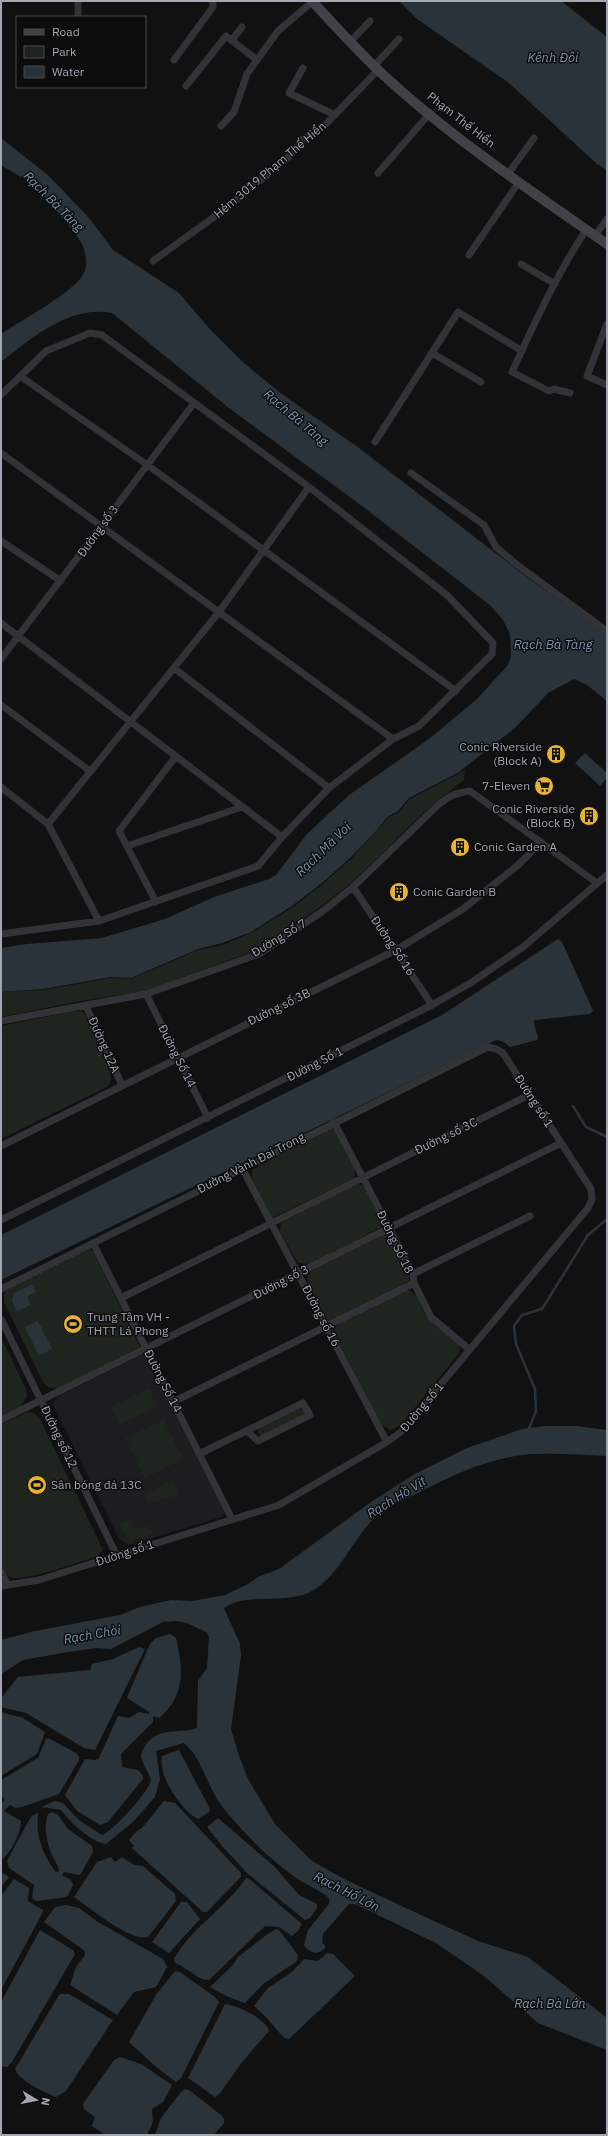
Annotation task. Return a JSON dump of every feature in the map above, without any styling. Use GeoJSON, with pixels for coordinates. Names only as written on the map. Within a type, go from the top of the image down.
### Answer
{"type":"FeatureCollection","features":[{"type":"Feature","properties":{"kind":"main road","name":"Phạm Thế Hiển"},"geometry":{"type":"LineString","coordinates":[[312,1],[376,68],[430,113],[508,174],[607,244]]}},
{"type":"Feature","properties":{"kind":"street"},"geometry":{"type":"LineString","coordinates":[[78,1],[78,16]]}},
{"type":"Feature","properties":{"kind":"street"},"geometry":{"type":"LineString","coordinates":[[174,60],[213,6],[213,1]]}},
{"type":"Feature","properties":{"kind":"street"},"geometry":{"type":"LineString","coordinates":[[221,126],[234,112],[247,74],[256,60],[278,31],[312,1]]}},
{"type":"Feature","properties":{"kind":"street"},"geometry":{"type":"LineString","coordinates":[[350,42],[370,21]]}},
{"type":"Feature","properties":{"kind":"street"},"geometry":{"type":"LineString","coordinates":[[232,40],[242,27]]}},
{"type":"Feature","properties":{"kind":"street"},"geometry":{"type":"LineString","coordinates":[[186,86],[226,36],[256,60]]}},
{"type":"Feature","properties":{"kind":"street","name":"Hẻm 3019 Phạm Thế Hiển"},"geometry":{"type":"LineString","coordinates":[[154,261],[232,204],[291,155],[302,140],[325,125],[376,68],[399,39]]}},
{"type":"Feature","properties":{"kind":"street"},"geometry":{"type":"LineString","coordinates":[[303,68],[289,93],[335,115]]}},
{"type":"Feature","properties":{"kind":"street"},"geometry":{"type":"LineString","coordinates":[[378,173],[430,113]]}},
{"type":"Feature","properties":{"kind":"street"},"geometry":{"type":"LineString","coordinates":[[508,174],[534,138]]}},
{"type":"Feature","properties":{"kind":"street"},"geometry":{"type":"LineString","coordinates":[[469,254],[519,182]]}},
{"type":"Feature","properties":{"kind":"street"},"geometry":{"type":"LineString","coordinates":[[570,393],[554,389],[549,391],[512,372],[556,284],[591,233],[607,219]]}},
{"type":"Feature","properties":{"kind":"street"},"geometry":{"type":"LineString","coordinates":[[521,264],[556,284]]}},
{"type":"Feature","properties":{"kind":"street"},"geometry":{"type":"LineString","coordinates":[[376,442],[458,312],[522,351]]}},
{"type":"Feature","properties":{"kind":"street"},"geometry":{"type":"LineString","coordinates":[[607,324],[587,376],[607,385]]}},
{"type":"Feature","properties":{"kind":"street"},"geometry":{"type":"LineString","coordinates":[[1,395],[46,351],[90,333],[102,335],[309,487],[447,595],[493,643],[492,654],[456,692],[419,726],[393,739],[329,788],[282,837],[258,866],[99,921],[1,934]]}},
{"type":"Feature","properties":{"kind":"street"},"geometry":{"type":"LineString","coordinates":[[432,353],[481,382]]}},
{"type":"Feature","properties":{"kind":"street"},"geometry":{"type":"LineString","coordinates":[[20,376],[146,464],[456,692]]}},
{"type":"Feature","properties":{"kind":"street","name":"Đường số 3"},"geometry":{"type":"LineString","coordinates":[[1,659],[102,526],[146,464],[194,403]]}},
{"type":"Feature","properties":{"kind":"street"},"geometry":{"type":"LineString","coordinates":[[1,453],[393,739]]}},
{"type":"Feature","properties":{"kind":"street"},"geometry":{"type":"LineString","coordinates":[[411,473],[484,525],[496,547],[607,631]]}},
{"type":"Feature","properties":{"kind":"street"},"geometry":{"type":"LineString","coordinates":[[48,824],[130,721],[220,612],[309,487]]}},
{"type":"Feature","properties":{"kind":"street"},"geometry":{"type":"LineString","coordinates":[[1,541],[61,581]]}},
{"type":"Feature","properties":{"kind":"street"},"geometry":{"type":"LineString","coordinates":[[1,623],[282,837]]}},
{"type":"Feature","properties":{"kind":"street"},"geometry":{"type":"LineString","coordinates":[[174,668],[329,788]]}},
{"type":"Feature","properties":{"kind":"street"},"geometry":{"type":"LineString","coordinates":[[1,704],[90,771]]}},
{"type":"Feature","properties":{"kind":"street"},"geometry":{"type":"LineString","coordinates":[[156,902],[119,831],[176,756]]}},
{"type":"Feature","properties":{"kind":"street"},"geometry":{"type":"LineString","coordinates":[[1,788],[48,824],[99,921]]}},
{"type":"Feature","properties":{"kind":"street","name":"Đường Số 7"},"geometry":{"type":"LineString","coordinates":[[1,1021],[146,994],[259,954],[323,911],[353,887],[447,797],[456,793],[470,791],[541,842]]}},
{"type":"Feature","properties":{"kind":"street"},"geometry":{"type":"LineString","coordinates":[[127,846],[242,807]]}},
{"type":"Feature","properties":{"kind":"street"},"geometry":{"type":"LineString","coordinates":[[541,842],[596,883]]}},
{"type":"Feature","properties":{"kind":"street","name":"Đường số 3B"},"geometry":{"type":"LineString","coordinates":[[1,1146],[396,950],[463,909],[517,866],[541,842]]}},
{"type":"Feature","properties":{"kind":"street","name":"Đường Số 1"},"geometry":{"type":"LineString","coordinates":[[1,1220],[432,1005],[472,982],[523,947],[607,875]]}},
{"type":"Feature","properties":{"kind":"street","name":"Đường Số 16"},"geometry":{"type":"LineString","coordinates":[[353,887],[432,1005]]}},
{"type":"Feature","properties":{"kind":"street","name":"Đường Số 14"},"geometry":{"type":"LineString","coordinates":[[146,994],[176,1058],[208,1118]]}},
{"type":"Feature","properties":{"kind":"street","name":"Đường 12A"},"geometry":{"type":"LineString","coordinates":[[86,1006],[122,1085]]}},
{"type":"Feature","properties":{"kind":"street","name":"Đường Vành Đai Trong"},"geometry":{"type":"LineString","coordinates":[[1,1289],[334,1122],[488,1047],[496,1048],[503,1053]]}},
{"type":"Feature","properties":{"kind":"street","name":"Đường số 1"},"geometry":{"type":"LineString","coordinates":[[4,1586],[39,1580],[279,1505],[387,1442],[401,1432],[588,1208],[592,1199],[591,1189],[503,1053]]}},
{"type":"Feature","properties":{"kind":"street","name":"Đường số 3C"},"geometry":{"type":"LineString","coordinates":[[363,1178],[530,1095]]}},
{"type":"Feature","properties":{"kind":"street","name":"Đường Số 18"},"geometry":{"type":"LineString","coordinates":[[334,1122],[413,1274],[414,1283],[431,1317],[470,1350]]}},
{"type":"Feature","properties":{"kind":"street","name":"Đường số 3"},"geometry":{"type":"LineString","coordinates":[[1,1420],[561,1143]]}},
{"type":"Feature","properties":{"kind":"street","name":"Đường số 16"},"geometry":{"type":"LineString","coordinates":[[242,1168],[387,1442]]}},
{"type":"Feature","properties":{"kind":"street"},"geometry":{"type":"LineString","coordinates":[[121,1298],[363,1178]]}},
{"type":"Feature","properties":{"kind":"street"},"geometry":{"type":"LineString","coordinates":[[413,1274],[530,1216]]}},
{"type":"Feature","properties":{"kind":"street","name":"Đường Số 14"},"geometry":{"type":"LineString","coordinates":[[93,1243],[232,1519]]}},
{"type":"Feature","properties":{"kind":"street"},"geometry":{"type":"LineString","coordinates":[[173,1402],[414,1283]]}},
{"type":"Feature","properties":{"kind":"street","name":"Đường số 12"},"geometry":{"type":"LineString","coordinates":[[1,1319],[117,1556]]}},
{"type":"Feature","properties":{"kind":"street"},"geometry":{"type":"LineString","coordinates":[[199,1454],[246,1431],[304,1403],[310,1415],[258,1441],[246,1431]]}},
{"type":"Feature","properties":{"kind":"street"},"geometry":{"type":"LineString","coordinates":[[1,1572],[4,1586]]}},
{"type":"Feature","properties":{"kind":"shaded area"},"geometry":{"type":"Polygon","coordinates":[[[139,1356],[144,1356],[148,1359],[225,1512],[222,1517],[129,1545],[119,1539],[53,1405],[59,1396],[139,1356]]]}},
{"type":"Feature","properties":{"kind":"green space"},"geometry":{"type":"Polygon","coordinates":[[[465,770],[464,780],[433,804],[350,884],[320,907],[257,950],[145,991],[86,1000],[1,1017],[1,994],[4,992],[42,990],[111,978],[131,979],[198,950],[223,945],[251,933],[293,907],[323,884],[351,859],[389,817],[398,813],[410,799],[465,770]]]}},
{"type":"Feature","properties":{"kind":"green space"},"geometry":{"type":"Polygon","coordinates":[[[74,1011],[82,1011],[86,1016],[111,1072],[111,1081],[107,1087],[1,1139],[1,1026],[74,1011]]]}},
{"type":"Feature","properties":{"kind":"green space"},"geometry":{"type":"Polygon","coordinates":[[[330,1128],[335,1129],[356,1168],[354,1178],[272,1218],[252,1179],[252,1170],[330,1128]]]}},
{"type":"Feature","properties":{"kind":"green space"},"geometry":{"type":"Polygon","coordinates":[[[356,1184],[363,1185],[381,1219],[381,1227],[310,1264],[298,1263],[280,1232],[281,1223],[356,1184]]]}},
{"type":"Feature","properties":{"kind":"green space"},"geometry":{"type":"Polygon","coordinates":[[[384,1234],[392,1241],[401,1255],[405,1263],[409,1281],[329,1322],[327,1321],[308,1284],[307,1274],[311,1270],[384,1234]]]}},
{"type":"Feature","properties":{"kind":"green space","name":"Trung Tâm VH - THTT Lá Phong"},"geometry":{"type":"Polygon","coordinates":[[[89,1249],[93,1251],[140,1347],[58,1389],[48,1387],[43,1382],[4,1302],[4,1295],[7,1289],[89,1249]]]}},
{"type":"Feature","properties":{"kind":"green space"},"geometry":{"type":"Polygon","coordinates":[[[407,1290],[415,1294],[427,1317],[457,1342],[460,1352],[400,1426],[390,1430],[381,1424],[334,1333],[335,1327],[339,1324],[407,1290]]]}},
{"type":"Feature","properties":{"kind":"green space"},"geometry":{"type":"Polygon","coordinates":[[[1,1337],[26,1389],[27,1396],[21,1406],[1,1416],[1,1337]]]}},
{"type":"Feature","properties":{"kind":"green space"},"geometry":{"type":"Polygon","coordinates":[[[149,1388],[157,1407],[119,1425],[111,1407],[149,1388]]]}},
{"type":"Feature","properties":{"kind":"green space"},"geometry":{"type":"Polygon","coordinates":[[[301,1408],[305,1412],[305,1415],[261,1436],[258,1433],[258,1428],[301,1408]]]}},
{"type":"Feature","properties":{"kind":"green space","name":"Sân bóng đá 13C"},"geometry":{"type":"Polygon","coordinates":[[[27,1412],[34,1413],[40,1419],[103,1550],[98,1556],[52,1571],[16,1578],[7,1575],[1,1564],[1,1425],[27,1412]]]}},
{"type":"Feature","properties":{"kind":"green space"},"geometry":{"type":"Polygon","coordinates":[[[164,1420],[183,1459],[145,1478],[125,1438],[164,1420]]]}},
{"type":"Feature","properties":{"kind":"green space"},"geometry":{"type":"Polygon","coordinates":[[[174,1480],[178,1495],[148,1504],[145,1494],[174,1480]]]}},
{"type":"Feature","properties":{"kind":"green space"},"geometry":{"type":"Polygon","coordinates":[[[131,1519],[133,1527],[141,1529],[150,1526],[153,1534],[132,1540],[127,1539],[119,1523],[131,1519]]]}},
{"type":"Feature","properties":{"kind":"water","name":"Kênh Đôi"},"geometry":{"type":"Polygon","coordinates":[[[399,1],[561,1],[607,37],[607,170],[597,164],[509,83],[417,19],[399,1]]]}},
{"type":"Feature","properties":{"kind":"water","name":"Rạch Bà Tàng"},"geometry":{"type":"Polygon","coordinates":[[[1,138],[49,176],[89,218],[113,250],[179,293],[208,327],[244,363],[279,392],[359,448],[524,575],[607,634],[607,701],[587,685],[574,679],[548,693],[515,728],[459,772],[409,798],[397,812],[388,816],[350,858],[322,883],[292,906],[251,932],[222,943],[198,949],[131,978],[111,977],[43,989],[1,992],[1,948],[27,944],[102,938],[165,919],[214,897],[269,879],[277,874],[307,834],[349,795],[429,739],[477,699],[507,666],[511,657],[510,634],[503,620],[490,605],[362,506],[229,408],[112,313],[96,312],[81,314],[66,319],[38,334],[1,362],[1,334],[59,297],[79,280],[85,270],[86,256],[83,246],[74,231],[58,212],[27,181],[1,165],[1,138]]]}},
{"type":"Feature","properties":{"kind":"water"},"geometry":{"type":"Polygon","coordinates":[[[585,753],[607,773],[607,778],[600,786],[575,763],[585,753]]]}},
{"type":"Feature","properties":{"kind":"water"},"geometry":{"type":"Polygon","coordinates":[[[558,939],[562,942],[591,1006],[593,1011],[590,1014],[535,1020],[534,1023],[538,1037],[537,1040],[510,1047],[502,1041],[496,1040],[1,1280],[1,1235],[442,1015],[558,939]]]}},
{"type":"Feature","properties":{"kind":"water"},"geometry":{"type":"Polygon","coordinates":[[[33,1284],[36,1291],[28,1296],[30,1305],[17,1312],[12,1301],[14,1293],[33,1284]]]}},
{"type":"Feature","properties":{"kind":"water"},"geometry":{"type":"Polygon","coordinates":[[[38,1321],[52,1349],[39,1356],[25,1327],[38,1321]]]}},
{"type":"Feature","properties":{"kind":"water","name":"Rạch Bà Lớn"},"geometry":{"type":"Polygon","coordinates":[[[546,1426],[576,1426],[607,1430],[607,1456],[554,1454],[522,1455],[491,1461],[477,1466],[448,1478],[382,1511],[364,1530],[332,1574],[312,1591],[291,1597],[243,1601],[233,1603],[224,1608],[240,1644],[241,1656],[231,1729],[248,1779],[275,1824],[312,1861],[346,1880],[478,1941],[528,1957],[607,2018],[607,2050],[538,2023],[484,1976],[436,1943],[355,1904],[349,1904],[323,1934],[322,1943],[325,1945],[325,1948],[317,1953],[308,1950],[304,1945],[308,1930],[329,1904],[329,1898],[288,1871],[247,1835],[221,1805],[200,1764],[184,1743],[156,1751],[160,1779],[155,1797],[134,1821],[106,1844],[94,1840],[88,1836],[75,1826],[61,1810],[41,1807],[55,1801],[63,1803],[79,1820],[102,1835],[122,1819],[149,1786],[151,1780],[141,1756],[149,1741],[161,1733],[197,1728],[198,1681],[207,1668],[209,1637],[206,1632],[187,1623],[176,1621],[163,1622],[111,1649],[97,1648],[23,1660],[1,1674],[1,1640],[35,1631],[120,1615],[140,1607],[171,1600],[192,1601],[225,1595],[248,1584],[258,1577],[279,1569],[371,1502],[413,1475],[467,1448],[522,1429],[546,1426]]]}},
{"type":"Feature","properties":{"kind":"water"},"geometry":{"type":"Polygon","coordinates":[[[170,1634],[176,1638],[180,1660],[181,1671],[178,1691],[168,1709],[159,1718],[153,1716],[153,1722],[121,1754],[122,1767],[138,1770],[143,1776],[143,1779],[108,1822],[100,1825],[77,1811],[65,1795],[85,1759],[95,1760],[99,1758],[118,1716],[129,1718],[139,1712],[149,1714],[149,1712],[127,1698],[150,1644],[156,1638],[170,1634]]]}},
{"type":"Feature","properties":{"kind":"water"},"geometry":{"type":"Polygon","coordinates":[[[139,1647],[145,1649],[95,1750],[84,1748],[26,1713],[1,1707],[2,1697],[18,1677],[90,1670],[92,1664],[113,1659],[139,1647]]]}},
{"type":"Feature","properties":{"kind":"water"},"geometry":{"type":"Polygon","coordinates":[[[1,1712],[23,1718],[45,1732],[37,1754],[1,1776],[1,1712]]]}},
{"type":"Feature","properties":{"kind":"water"},"geometry":{"type":"Polygon","coordinates":[[[48,1738],[76,1753],[79,1760],[59,1794],[22,1807],[16,1808],[10,1805],[4,1811],[21,1821],[21,1826],[15,1842],[5,1857],[1,1860],[1,1804],[5,1800],[1,1795],[1,1780],[38,1758],[46,1739],[48,1738]]]}},
{"type":"Feature","properties":{"kind":"water"},"geometry":{"type":"Polygon","coordinates":[[[179,1750],[210,1809],[209,1812],[198,1819],[191,1815],[172,1792],[164,1773],[162,1756],[179,1750]]]}},
{"type":"Feature","properties":{"kind":"water"},"geometry":{"type":"Polygon","coordinates":[[[164,1801],[175,1803],[241,1873],[241,1877],[207,1912],[203,1912],[132,1848],[134,1846],[129,1840],[142,1828],[164,1801]]]}},
{"type":"Feature","properties":{"kind":"water"},"geometry":{"type":"Polygon","coordinates":[[[52,1812],[58,1815],[68,1829],[92,1846],[93,1852],[80,1875],[64,1872],[62,1875],[71,1880],[73,1885],[67,1897],[36,1901],[32,1898],[34,1885],[9,1868],[7,1861],[29,1820],[32,1816],[38,1813],[38,1830],[42,1848],[53,1868],[56,1872],[59,1871],[46,1836],[48,1814],[52,1812]]]}},
{"type":"Feature","properties":{"kind":"water"},"geometry":{"type":"Polygon","coordinates":[[[218,1818],[275,1867],[299,1895],[317,1904],[317,1908],[310,1918],[305,1920],[247,1873],[222,1846],[207,1827],[218,1818]]]}},
{"type":"Feature","properties":{"kind":"water"},"geometry":{"type":"Polygon","coordinates":[[[111,1857],[115,1862],[122,1857],[134,1865],[143,1866],[175,1894],[176,1901],[148,1937],[140,1937],[121,1929],[110,1923],[74,1897],[97,1862],[111,1857]]]}},
{"type":"Feature","properties":{"kind":"water"},"geometry":{"type":"Polygon","coordinates":[[[1,1872],[9,1877],[1,1887],[1,1872]]]}},
{"type":"Feature","properties":{"kind":"water"},"geometry":{"type":"Polygon","coordinates":[[[246,1878],[248,1878],[302,1924],[298,1931],[292,1936],[279,1927],[265,1926],[209,1980],[196,1976],[175,1963],[174,1959],[190,1937],[229,1899],[246,1878]]]}},
{"type":"Feature","properties":{"kind":"water"},"geometry":{"type":"Polygon","coordinates":[[[14,1879],[29,1888],[28,1901],[43,1910],[43,1912],[1,1990],[1,1896],[14,1879]]]}},
{"type":"Feature","properties":{"kind":"water"},"geometry":{"type":"Polygon","coordinates":[[[181,1902],[187,1902],[200,1919],[169,1953],[152,1942],[181,1902]]]}},
{"type":"Feature","properties":{"kind":"water"},"geometry":{"type":"Polygon","coordinates":[[[66,1905],[79,1908],[98,1922],[163,1959],[167,1967],[156,1987],[134,1992],[117,2015],[70,1985],[76,1967],[85,1955],[85,1951],[44,1922],[55,1907],[66,1905]]]}},
{"type":"Feature","properties":{"kind":"water"},"geometry":{"type":"Polygon","coordinates":[[[278,1929],[298,1955],[297,1961],[263,1984],[245,2003],[226,1996],[210,1987],[232,1966],[238,1957],[265,1936],[278,1929]]]}},
{"type":"Feature","properties":{"kind":"water"},"geometry":{"type":"Polygon","coordinates":[[[40,1930],[73,1950],[75,1954],[12,2062],[7,2067],[1,2066],[1,2002],[40,1930]]]}},
{"type":"Feature","properties":{"kind":"water"},"geometry":{"type":"Polygon","coordinates":[[[327,1953],[333,1954],[355,1976],[289,2039],[284,2038],[254,2006],[268,1988],[292,1972],[304,1959],[318,1961],[327,1953]]]}},
{"type":"Feature","properties":{"kind":"water"},"geometry":{"type":"Polygon","coordinates":[[[175,1971],[180,1972],[215,1997],[219,2002],[181,2078],[176,2082],[155,2066],[129,2042],[156,1995],[175,1971]]]}},
{"type":"Feature","properties":{"kind":"water"},"geometry":{"type":"Polygon","coordinates":[[[61,1994],[69,1994],[113,2020],[66,2091],[56,2097],[26,2082],[15,2069],[61,1994]]]}},
{"type":"Feature","properties":{"kind":"water"},"geometry":{"type":"Polygon","coordinates":[[[225,2004],[237,2007],[257,2017],[267,2026],[269,2031],[243,2061],[220,2093],[215,2097],[188,2078],[225,2004]]]}},
{"type":"Feature","properties":{"kind":"water"},"geometry":{"type":"Polygon","coordinates":[[[120,2057],[141,2064],[172,2085],[163,2102],[152,2109],[153,2122],[147,2135],[105,2135],[92,2126],[95,2117],[84,2109],[83,2104],[114,2060],[120,2057]]]}},
{"type":"Feature","properties":{"kind":"water"},"geometry":{"type":"Polygon","coordinates":[[[185,2089],[189,2090],[221,2115],[224,2119],[224,2123],[214,2135],[155,2135],[161,2118],[185,2089]]]}},
{"type":"Feature","properties":{"kind":"waterway"},"geometry":{"type":"LineString","coordinates":[[573,1106],[586,1127],[607,1137]]}},
{"type":"Feature","properties":{"kind":"waterway"},"geometry":{"type":"LineString","coordinates":[[528,1431],[536,1411],[535,1389],[516,1344],[514,1326],[522,1315],[542,1309],[588,1235],[607,1219]]}},
{"type":"Feature","properties":{"kind":"place","name":"Conic Riverside (Block A)"},"geometry":{"type":"Point","coordinates":[556,754]}},
{"type":"Feature","properties":{"kind":"place","name":"7-Eleven"},"geometry":{"type":"Point","coordinates":[544,786]}},
{"type":"Feature","properties":{"kind":"place","name":"Conic Riverside (Block B)"},"geometry":{"type":"Point","coordinates":[589,816]}},
{"type":"Feature","properties":{"kind":"place","name":"Conic Garden A"},"geometry":{"type":"Point","coordinates":[460,847]}},
{"type":"Feature","properties":{"kind":"place","name":"Conic Garden B"},"geometry":{"type":"Point","coordinates":[399,892]}},
{"type":"Feature","properties":{"kind":"place","name":"Trung Tâm VH - THTT Lá Phong"},"geometry":{"type":"Point","coordinates":[73,1324]}},
{"type":"Feature","properties":{"kind":"place","name":"Sân bóng đá 13C"},"geometry":{"type":"Point","coordinates":[37,1485]}},
{"type":"Feature","properties":{"kind":"water label","name":"Rạch Mã Voi"},"geometry":{"type":"Point","coordinates":[323,849]}},
{"type":"Feature","properties":{"kind":"water label","name":"Rạch Hồ Vịt"},"geometry":{"type":"Point","coordinates":[396,1497]}},
{"type":"Feature","properties":{"kind":"water label","name":"Rạch Chòi"},"geometry":{"type":"Point","coordinates":[92,1634]}},
{"type":"Feature","properties":{"kind":"water label","name":"Rạch Hố Lớn"},"geometry":{"type":"Point","coordinates":[347,1891]}}]}
